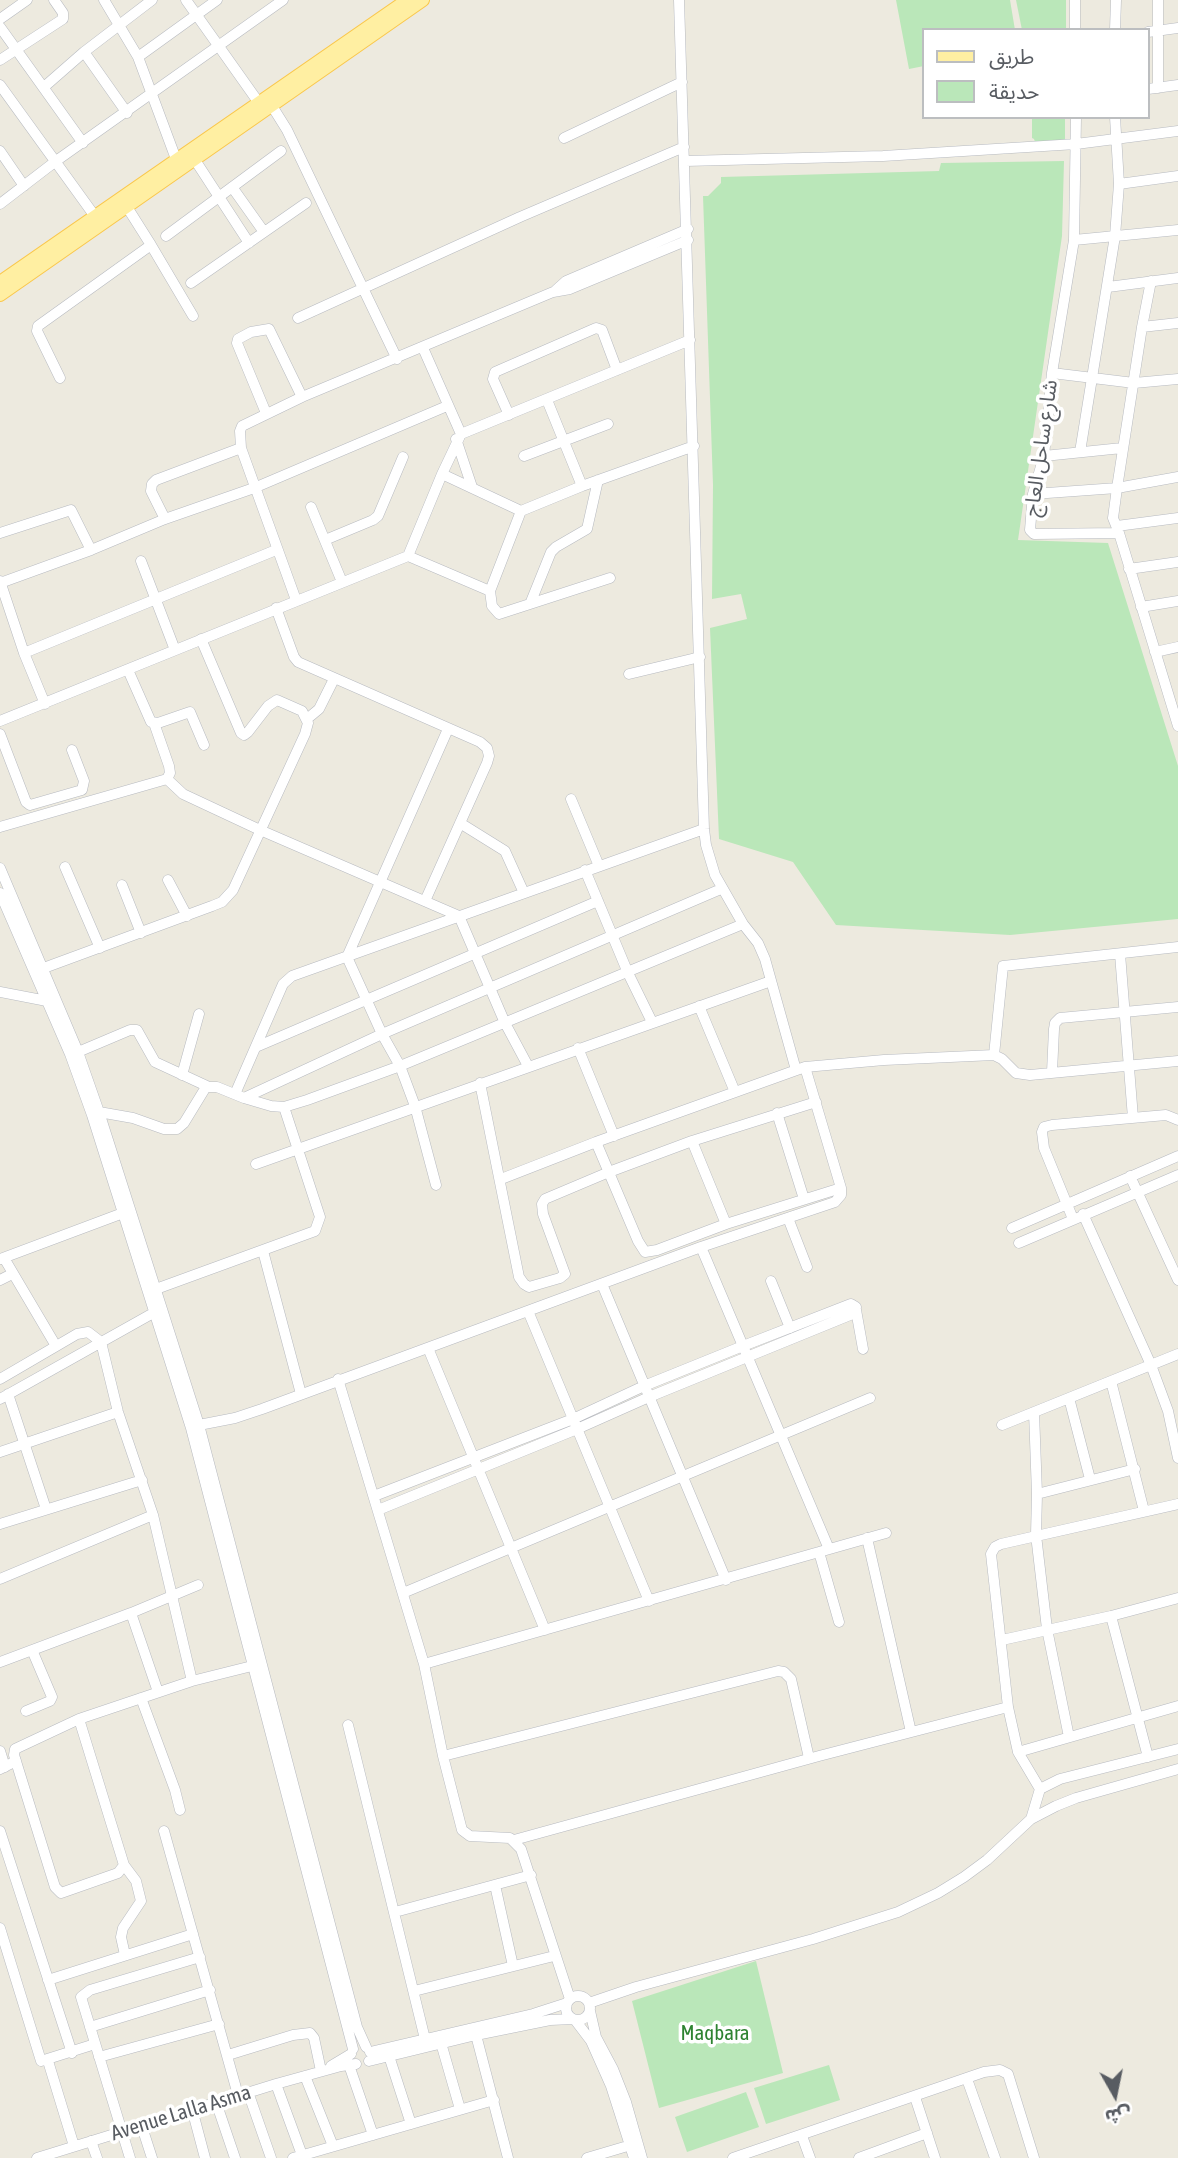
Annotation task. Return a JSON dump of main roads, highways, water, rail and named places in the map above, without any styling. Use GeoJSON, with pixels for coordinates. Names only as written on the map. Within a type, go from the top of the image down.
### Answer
{"type":"FeatureCollection","features":[{"type":"Feature","properties":{"kind":"main road"},"geometry":{"type":"LineString","coordinates":[[0,295],[195,160],[407,0]]}},
{"type":"Feature","properties":{"kind":"main road"},"geometry":{"type":"LineString","coordinates":[[0,282],[176,159],[266,104],[424,0]]}},
{"type":"Feature","properties":{"kind":"park label","name":"Maqbara"},"geometry":{"type":"Point","coordinates":[715,2033]}}]}
